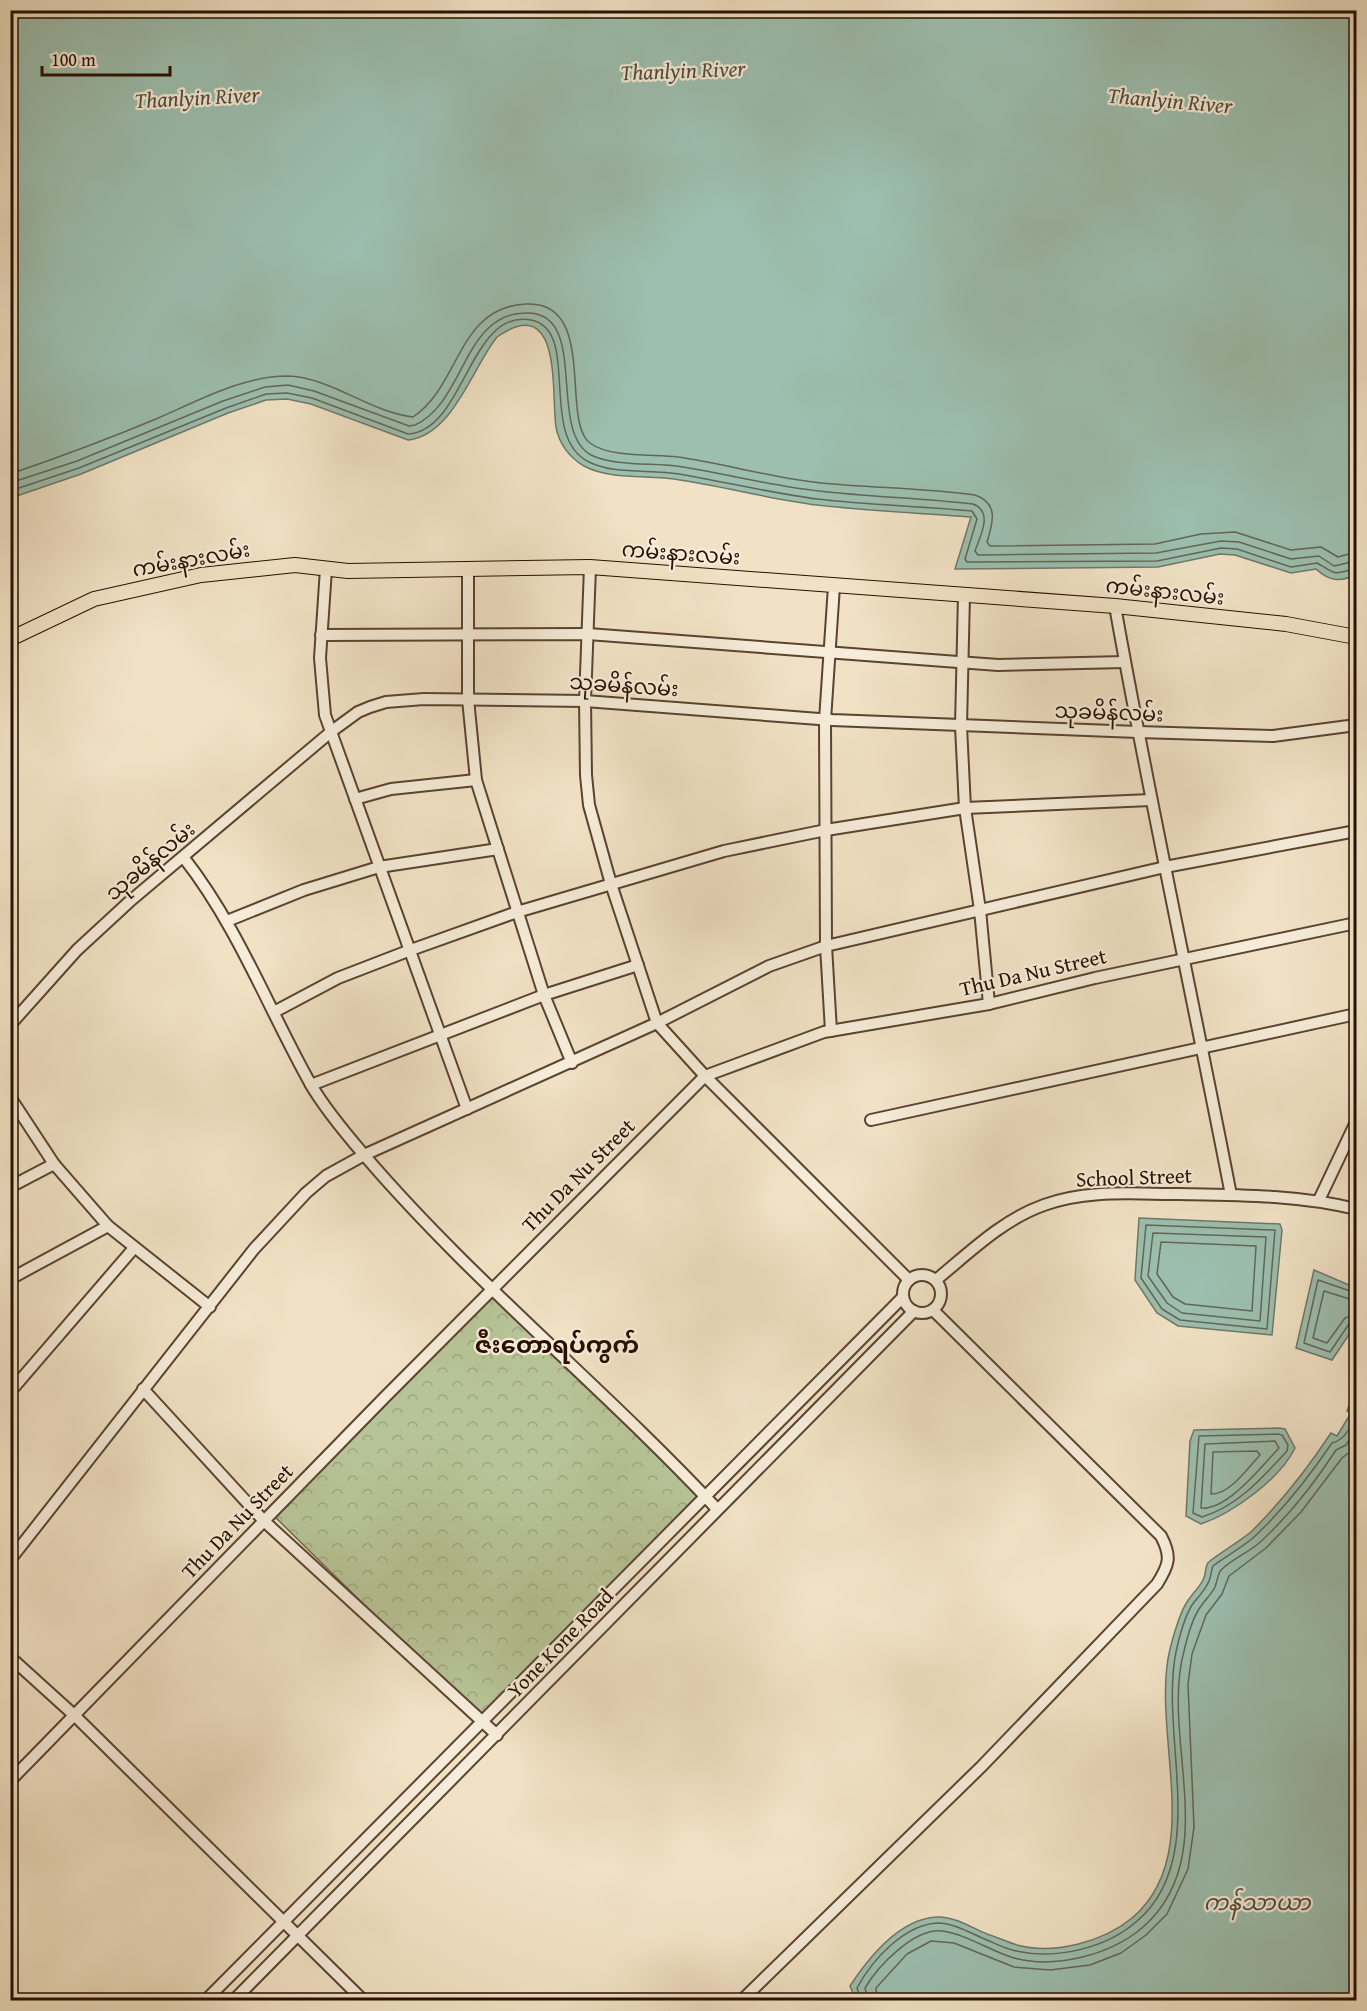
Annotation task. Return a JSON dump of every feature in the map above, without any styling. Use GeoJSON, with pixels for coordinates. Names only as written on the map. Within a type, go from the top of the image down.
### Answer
{"type":"FeatureCollection","features":[{"type":"Feature","properties":{"kind":"main road","name":"ကမ်းနားလမ်း"},"geometry":{"type":"LineString","coordinates":[[10,639],[94,599],[201,575],[295,565],[326,569],[468,570],[590,567],[1115,606],[1286,624],[1356,637]]}},
{"type":"Feature","properties":{"kind":"street"},"geometry":{"type":"LineString","coordinates":[[590,567],[585,701],[586,775],[589,805],[611,884],[657,1023],[705,1076],[909,1280]]}},
{"type":"Feature","properties":{"kind":"street"},"geometry":{"type":"LineString","coordinates":[[326,569],[321,635],[322,695],[325,715],[467,1110]]}},
{"type":"Feature","properties":{"kind":"street"},"geometry":{"type":"LineString","coordinates":[[468,570],[468,699],[476,780],[544,995],[572,1063]]}},
{"type":"Feature","properties":{"kind":"street"},"geometry":{"type":"LineString","coordinates":[[831,1031],[825,946],[825,720],[834,586]]}},
{"type":"Feature","properties":{"kind":"street"},"geometry":{"type":"LineString","coordinates":[[964,595],[962,726],[965,808],[980,910],[989,1004]]}},
{"type":"Feature","properties":{"kind":"street"},"geometry":{"type":"LineString","coordinates":[[1115,606],[1151,800],[1231,1195]]}},
{"type":"Feature","properties":{"kind":"street"},"geometry":{"type":"LineString","coordinates":[[321,635],[588,634],[963,663],[1031,666],[1125,662]]}},
{"type":"Feature","properties":{"kind":"street","name":"သုခမိန်လမ်း"},"geometry":{"type":"LineString","coordinates":[[10,1024],[77,950],[129,902],[332,731],[358,712],[386,702],[468,699],[585,701],[825,720],[1273,736],[1356,725]]}},
{"type":"Feature","properties":{"kind":"street"},"geometry":{"type":"LineString","coordinates":[[355,799],[391,789],[476,780]]}},
{"type":"Feature","properties":{"kind":"street"},"geometry":{"type":"LineString","coordinates":[[274,1012],[338,978],[408,951],[518,912],[724,851],[826,830],[965,808],[1151,800]]}},
{"type":"Feature","properties":{"kind":"street"},"geometry":{"type":"LineString","coordinates":[[10,1560],[254,1249],[306,1193],[326,1176],[364,1155],[572,1063],[769,966],[825,946],[1165,867],[1356,831]]}},
{"type":"Feature","properties":{"kind":"street"},"geometry":{"type":"LineString","coordinates":[[227,921],[304,890],[379,867],[498,849]]}},
{"type":"Feature","properties":{"kind":"street"},"geometry":{"type":"LineString","coordinates":[[184,858],[210,891],[227,921],[311,1085],[364,1155],[492,1289],[717,1509]]}},
{"type":"Feature","properties":{"kind":"street","name":"Thu Da Nu Street"},"geometry":{"type":"LineString","coordinates":[[10,1781],[492,1289],[705,1076],[831,1031],[989,1004],[1095,978],[1356,923]]}},
{"type":"Feature","properties":{"kind":"street"},"geometry":{"type":"LineString","coordinates":[[311,1085],[544,995],[638,965]]}},
{"type":"Feature","properties":{"kind":"street"},"geometry":{"type":"LineString","coordinates":[[871,1120],[1356,1014]]}},
{"type":"Feature","properties":{"kind":"street"},"geometry":{"type":"LineString","coordinates":[[10,1097],[54,1164],[108,1226],[210,1307]]}},
{"type":"Feature","properties":{"kind":"street"},"geometry":{"type":"LineString","coordinates":[[1319,1200],[1356,1122]]}},
{"type":"Feature","properties":{"kind":"street"},"geometry":{"type":"LineString","coordinates":[[10,1187],[54,1164]]}},
{"type":"Feature","properties":{"kind":"street","name":"School Street"},"geometry":{"type":"LineString","coordinates":[[936,1280],[1003,1225],[1046,1204],[1088,1195],[1231,1195],[1319,1200],[1356,1209]]}},
{"type":"Feature","properties":{"kind":"street"},"geometry":{"type":"LineString","coordinates":[[10,1279],[108,1226]]}},
{"type":"Feature","properties":{"kind":"street"},"geometry":{"type":"LineString","coordinates":[[10,1392],[134,1248]]}},
{"type":"Feature","properties":{"kind":"street"},"geometry":{"type":"LineString","coordinates":[[903,1297],[908,1307],[914,1311],[927,1313],[933,1310],[941,1299],[942,1292],[936,1280],[925,1274],[909,1280]]}},
{"type":"Feature","properties":{"kind":"street"},"geometry":{"type":"LineString","coordinates":[[206,2001],[903,1297],[909,1280]]}},
{"type":"Feature","properties":{"kind":"street"},"geometry":{"type":"LineString","coordinates":[[742,2001],[754,1996],[981,1767],[1157,1584],[1170,1564],[1168,1549],[1161,1536],[933,1310]]}},
{"type":"Feature","properties":{"kind":"street","name":"Yone Kone Road"},"geometry":{"type":"LineString","coordinates":[[234,2001],[914,1311]]}},
{"type":"Feature","properties":{"kind":"street"},"geometry":{"type":"LineString","coordinates":[[144,1389],[264,1521],[497,1735]]}},
{"type":"Feature","properties":{"kind":"street"},"geometry":{"type":"LineString","coordinates":[[810,1391],[821,1404]]}},
{"type":"Feature","properties":{"kind":"street"},"geometry":{"type":"LineString","coordinates":[[10,1657],[74,1715],[363,2001]]}},
{"type":"Feature","properties":{"kind":"street"},"geometry":{"type":"LineString","coordinates":[[362,1844],[375,1858]]}},
{"type":"Feature","properties":{"kind":"green space"},"geometry":{"type":"Polygon","coordinates":[[[492,1289],[706,1496],[483,1722],[270,1512],[492,1289]]]}},
{"type":"Feature","properties":{"kind":"water","name":"Thanlyin River"},"geometry":{"type":"Polygon","coordinates":[[[10,11],[1356,11],[1356,574],[1340,580],[1330,578],[1316,569],[1291,573],[1235,555],[1220,554],[1158,567],[955,569],[971,517],[817,505],[674,479],[617,475],[594,470],[574,459],[560,439],[556,427],[553,371],[543,336],[533,327],[518,326],[497,337],[449,413],[437,426],[424,435],[408,440],[311,404],[287,399],[266,400],[228,413],[81,474],[11,498],[10,11]]]}},
{"type":"Feature","properties":{"kind":"water"},"geometry":{"type":"Polygon","coordinates":[[[1139,1218],[1280,1224],[1282,1230],[1272,1335],[1178,1326],[1157,1313],[1135,1280],[1139,1218]]]}},
{"type":"Feature","properties":{"kind":"water"},"geometry":{"type":"Polygon","coordinates":[[[1314,1270],[1356,1288],[1356,1324],[1332,1360],[1296,1348],[1314,1270]]]}},
{"type":"Feature","properties":{"kind":"water","name":"ကန်သာယာ"},"geometry":{"type":"Polygon","coordinates":[[[1356,1388],[1356,2000],[856,2000],[850,1986],[858,1975],[888,1940],[913,1923],[927,1918],[941,1917],[959,1921],[1017,1945],[1031,1948],[1062,1947],[1093,1940],[1107,1934],[1132,1918],[1154,1892],[1167,1861],[1172,1827],[1166,1682],[1170,1649],[1179,1618],[1187,1602],[1200,1586],[1208,1563],[1252,1531],[1294,1484],[1331,1433],[1337,1436],[1351,1413],[1347,1411],[1356,1388]]]}},
{"type":"Feature","properties":{"kind":"water"},"geometry":{"type":"Polygon","coordinates":[[[1285,1429],[1295,1448],[1288,1460],[1267,1483],[1241,1503],[1214,1519],[1201,1524],[1186,1516],[1190,1441],[1194,1430],[1285,1429]]]}},
{"type":"Feature","properties":{"kind":"district","name":"ဇီးတောရပ်ကွက်"},"geometry":{"type":"Point","coordinates":[557,1344]}}]}
